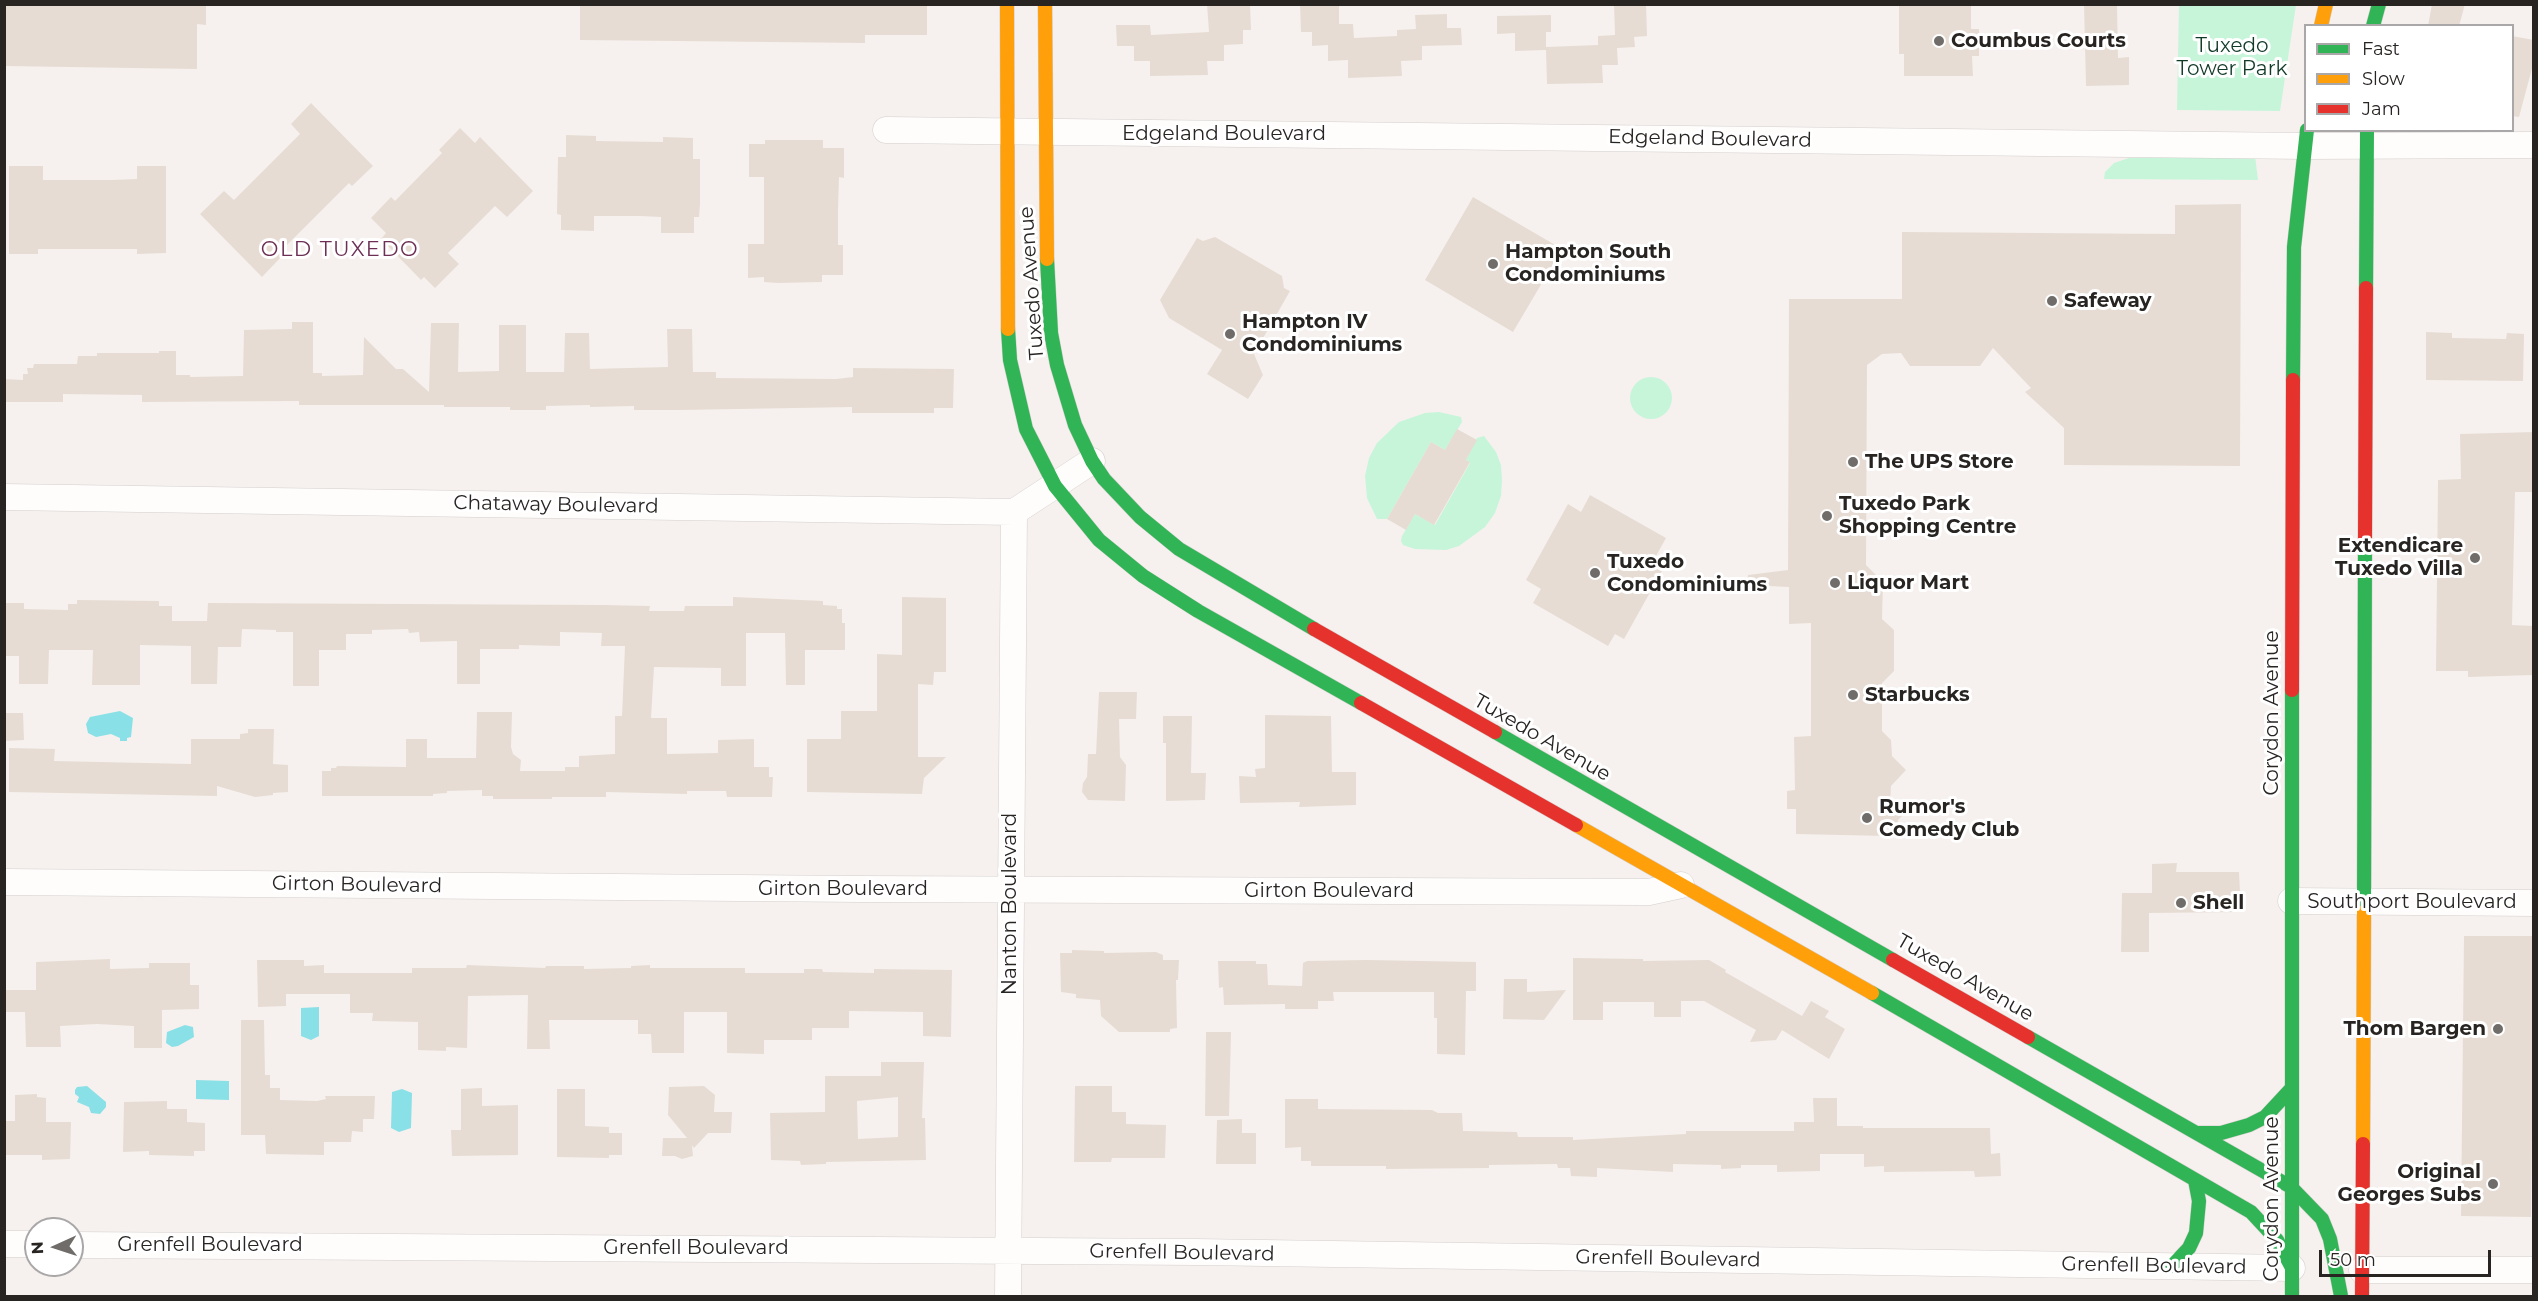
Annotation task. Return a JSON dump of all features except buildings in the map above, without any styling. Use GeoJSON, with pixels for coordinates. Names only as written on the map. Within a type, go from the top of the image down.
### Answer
{"type":"FeatureCollection","features":[{"type":"Feature","properties":{"kind":"main road","name":"Tuxedo Avenue"},"geometry":{"type":"LineString","coordinates":[[1007,4],[1005,132],[1007,315],[1010,360],[1026,429],[1039,458],[1055,486],[1099,540],[1118,558],[1150,581],[1198,611],[2251,1212],[2277,1240],[2292,1268]]}},
{"type":"Feature","properties":{"kind":"main road","name":"Tuxedo Avenue"},"geometry":{"type":"LineString","coordinates":[[1045,4],[1045,228],[1051,333],[1066,399],[1092,461],[1104,479],[1140,518],[1179,549],[1218,574],[2291,1186],[2322,1219],[2330,1239],[2341,1296]]}},
{"type":"Feature","properties":{"kind":"main road"},"geometry":{"type":"LineString","coordinates":[[2321,24],[2326,4]]}},
{"type":"Feature","properties":{"kind":"main road"},"geometry":{"type":"LineString","coordinates":[[2374,24],[2379,4]]}},
{"type":"Feature","properties":{"kind":"main road","name":"Corydon Avenue"},"geometry":{"type":"LineString","coordinates":[[2292,1296],[2294,247],[2306,138]]}},
{"type":"Feature","properties":{"kind":"main road"},"geometry":{"type":"LineString","coordinates":[[2362,1296],[2367,138]]}},
{"type":"Feature","properties":{"kind":"main road"},"geometry":{"type":"LineString","coordinates":[[2197,1133],[2221,1133],[2249,1125],[2265,1117],[2291,1089]]}},
{"type":"Feature","properties":{"kind":"main road"},"geometry":{"type":"LineString","coordinates":[[2172,1266],[2189,1248],[2196,1233],[2200,1210],[2195,1180]]}},
{"type":"Feature","properties":{"kind":"street","name":"Edgeland Boulevard"},"geometry":{"type":"LineString","coordinates":[[886,130],[1044,133],[2367,138],[2534,145]]}},
{"type":"Feature","properties":{"kind":"street"},"geometry":{"type":"LineString","coordinates":[[1014,512],[1092,461]]}},
{"type":"Feature","properties":{"kind":"street","name":"Chataway Boulevard"},"geometry":{"type":"LineString","coordinates":[[4,497],[1014,512]]}},
{"type":"Feature","properties":{"kind":"street","name":"Nanton Boulevard"},"geometry":{"type":"LineString","coordinates":[[1008,1296],[1014,512]]}},
{"type":"Feature","properties":{"kind":"street","name":"Girton Boulevard"},"geometry":{"type":"LineString","coordinates":[[4,882],[1010,890],[1649,892],[1681,885]]}},
{"type":"Feature","properties":{"kind":"street","name":"Southport Boulevard"},"geometry":{"type":"LineString","coordinates":[[2291,901],[2534,903]]}},
{"type":"Feature","properties":{"kind":"street"},"geometry":{"type":"LineString","coordinates":[[4,1244],[24,1245]]}},
{"type":"Feature","properties":{"kind":"street","name":"Grenfell Boulevard"},"geometry":{"type":"LineString","coordinates":[[84,1245],[1008,1251],[2292,1268]]}},
{"type":"Feature","properties":{"kind":"street"},"geometry":{"type":"LineString","coordinates":[[2362,1270],[2534,1270]]}},
{"type":"Feature","properties":{"kind":"green space","name":"Tuxedo Tower Park"},"geometry":{"type":"Polygon","coordinates":[[[2179,5],[2296,5],[2280,111],[2177,110],[2179,5]]]}},
{"type":"Feature","properties":{"kind":"green space"},"geometry":{"type":"Polygon","coordinates":[[[2255,155],[2258,180],[2104,179],[2105,172],[2114,163],[2129,158],[2255,155]]]}},
{"type":"Feature","properties":{"kind":"green space"},"geometry":{"type":"Polygon","coordinates":[[[1651,377],[1659,378],[1666,383],[1671,390],[1671,406],[1666,413],[1659,418],[1651,419],[1643,418],[1636,413],[1631,406],[1630,398],[1631,390],[1636,383],[1643,378],[1651,377]]]}},
{"type":"Feature","properties":{"kind":"green space"},"geometry":{"type":"Polygon","coordinates":[[[1439,412],[1461,417],[1462,422],[1445,450],[1431,442],[1387,519],[1377,519],[1367,498],[1365,476],[1369,458],[1377,443],[1399,422],[1425,413],[1439,412]]]}},
{"type":"Feature","properties":{"kind":"green space"},"geometry":{"type":"Polygon","coordinates":[[[1484,436],[1496,452],[1501,465],[1502,480],[1501,496],[1495,513],[1485,527],[1459,546],[1446,550],[1415,549],[1403,545],[1402,536],[1415,514],[1435,525],[1470,463],[1466,460],[1477,438],[1484,436]]]}},
{"type":"Feature","properties":{"kind":"water"},"geometry":{"type":"Polygon","coordinates":[[[120,711],[133,718],[131,737],[127,738],[127,741],[120,741],[120,738],[111,734],[96,737],[88,733],[86,724],[90,717],[120,711]]]}},
{"type":"Feature","properties":{"kind":"water"},"geometry":{"type":"Polygon","coordinates":[[[319,1007],[319,1036],[311,1040],[301,1036],[301,1008],[319,1007]]]}},
{"type":"Feature","properties":{"kind":"water"},"geometry":{"type":"Polygon","coordinates":[[[185,1025],[193,1027],[194,1037],[178,1046],[172,1047],[166,1043],[167,1032],[185,1025]]]}},
{"type":"Feature","properties":{"kind":"water"},"geometry":{"type":"Polygon","coordinates":[[[196,1080],[229,1081],[229,1100],[196,1099],[196,1080]]]}},
{"type":"Feature","properties":{"kind":"water"},"geometry":{"type":"Polygon","coordinates":[[[87,1086],[106,1102],[106,1107],[100,1114],[91,1113],[89,1107],[77,1102],[79,1097],[75,1094],[75,1090],[77,1087],[87,1086]]]}},
{"type":"Feature","properties":{"kind":"water"},"geometry":{"type":"Polygon","coordinates":[[[402,1089],[412,1093],[411,1128],[399,1132],[391,1128],[392,1092],[402,1089]]]}},
{"type":"Feature","properties":{"kind":"traffic: fast"},"geometry":{"type":"LineString","coordinates":[[2374,24],[2379,4]]}},
{"type":"Feature","properties":{"kind":"traffic: fast"},"geometry":{"type":"LineString","coordinates":[[2293,380],[2294,247],[2307,132]]}},
{"type":"Feature","properties":{"kind":"traffic: fast"},"geometry":{"type":"LineString","coordinates":[[2366,288],[2367,132]]}},
{"type":"Feature","properties":{"kind":"traffic: fast"},"geometry":{"type":"LineString","coordinates":[[1047,259],[1051,333],[1057,365],[1075,425],[1092,461],[1104,479],[1140,517],[1179,549],[1314,629]]}},
{"type":"Feature","properties":{"kind":"traffic: fast"},"geometry":{"type":"LineString","coordinates":[[1008,329],[1010,360],[1026,429],[1055,486],[1099,540],[1143,576],[1198,611],[1361,703]]}},
{"type":"Feature","properties":{"kind":"traffic: fast"},"geometry":{"type":"LineString","coordinates":[[2364,912],[2365,540]]}},
{"type":"Feature","properties":{"kind":"traffic: fast"},"geometry":{"type":"LineString","coordinates":[[2292,690],[2292,1296]]}},
{"type":"Feature","properties":{"kind":"traffic: fast"},"geometry":{"type":"LineString","coordinates":[[1495,732],[1893,960]]}},
{"type":"Feature","properties":{"kind":"traffic: fast"},"geometry":{"type":"LineString","coordinates":[[1872,993],[2251,1212],[2277,1240],[2292,1268]]}},
{"type":"Feature","properties":{"kind":"traffic: fast"},"geometry":{"type":"LineString","coordinates":[[2028,1037],[2291,1187],[2322,1219],[2330,1239],[2341,1296]]}},
{"type":"Feature","properties":{"kind":"traffic: fast"},"geometry":{"type":"LineString","coordinates":[[2197,1133],[2221,1133],[2249,1125],[2265,1117],[2291,1089]]}},
{"type":"Feature","properties":{"kind":"traffic: fast"},"geometry":{"type":"LineString","coordinates":[[2172,1266],[2189,1248],[2196,1233],[2199,1201],[2195,1180]]}},
{"type":"Feature","properties":{"kind":"traffic: slow"},"geometry":{"type":"LineString","coordinates":[[1007,4],[1008,329]]}},
{"type":"Feature","properties":{"kind":"traffic: slow"},"geometry":{"type":"LineString","coordinates":[[1045,4],[1047,259]]}},
{"type":"Feature","properties":{"kind":"traffic: slow"},"geometry":{"type":"LineString","coordinates":[[2321,24],[2326,4]]}},
{"type":"Feature","properties":{"kind":"traffic: slow"},"geometry":{"type":"LineString","coordinates":[[1576,825],[1872,993]]}},
{"type":"Feature","properties":{"kind":"traffic: slow"},"geometry":{"type":"LineString","coordinates":[[2363,1144],[2364,912]]}},
{"type":"Feature","properties":{"kind":"traffic: jam"},"geometry":{"type":"LineString","coordinates":[[2365,540],[2366,288]]}},
{"type":"Feature","properties":{"kind":"traffic: jam"},"geometry":{"type":"LineString","coordinates":[[2292,690],[2293,380]]}},
{"type":"Feature","properties":{"kind":"traffic: jam"},"geometry":{"type":"LineString","coordinates":[[1314,629],[1495,732]]}},
{"type":"Feature","properties":{"kind":"traffic: jam"},"geometry":{"type":"LineString","coordinates":[[1361,703],[1576,825]]}},
{"type":"Feature","properties":{"kind":"traffic: jam"},"geometry":{"type":"LineString","coordinates":[[1893,960],[2028,1037]]}},
{"type":"Feature","properties":{"kind":"traffic: jam"},"geometry":{"type":"LineString","coordinates":[[2362,1296],[2363,1144]]}},
{"type":"Feature","properties":{"kind":"place","name":"Coumbus Courts"},"geometry":{"type":"Point","coordinates":[1939,41]}},
{"type":"Feature","properties":{"kind":"place","name":"Hampton South Condominiums"},"geometry":{"type":"Point","coordinates":[1493,264]}},
{"type":"Feature","properties":{"kind":"place","name":"Safeway"},"geometry":{"type":"Point","coordinates":[2052,301]}},
{"type":"Feature","properties":{"kind":"place","name":"Hampton IV Condominiums"},"geometry":{"type":"Point","coordinates":[1230,334]}},
{"type":"Feature","properties":{"kind":"place","name":"The UPS Store"},"geometry":{"type":"Point","coordinates":[1853,462]}},
{"type":"Feature","properties":{"kind":"place","name":"Tuxedo Park Shopping Centre"},"geometry":{"type":"Point","coordinates":[1827,516]}},
{"type":"Feature","properties":{"kind":"place","name":"Extendicare Tuxedo Villa"},"geometry":{"type":"Point","coordinates":[2475,558]}},
{"type":"Feature","properties":{"kind":"place","name":"Tuxedo Condominiums"},"geometry":{"type":"Point","coordinates":[1595,573]}},
{"type":"Feature","properties":{"kind":"place","name":"Liquor Mart"},"geometry":{"type":"Point","coordinates":[1835,583]}},
{"type":"Feature","properties":{"kind":"place","name":"Starbucks"},"geometry":{"type":"Point","coordinates":[1853,695]}},
{"type":"Feature","properties":{"kind":"place","name":"Rumor's Comedy Club"},"geometry":{"type":"Point","coordinates":[1867,818]}},
{"type":"Feature","properties":{"kind":"place","name":"Shell"},"geometry":{"type":"Point","coordinates":[2181,903]}},
{"type":"Feature","properties":{"kind":"place","name":"Thom Bargen"},"geometry":{"type":"Point","coordinates":[2498,1029]}},
{"type":"Feature","properties":{"kind":"place","name":"Original Georges Subs"},"geometry":{"type":"Point","coordinates":[2493,1184]}},
{"type":"Feature","properties":{"kind":"district","name":"OLD TUXEDO"},"geometry":{"type":"Point","coordinates":[340,250]}}]}
